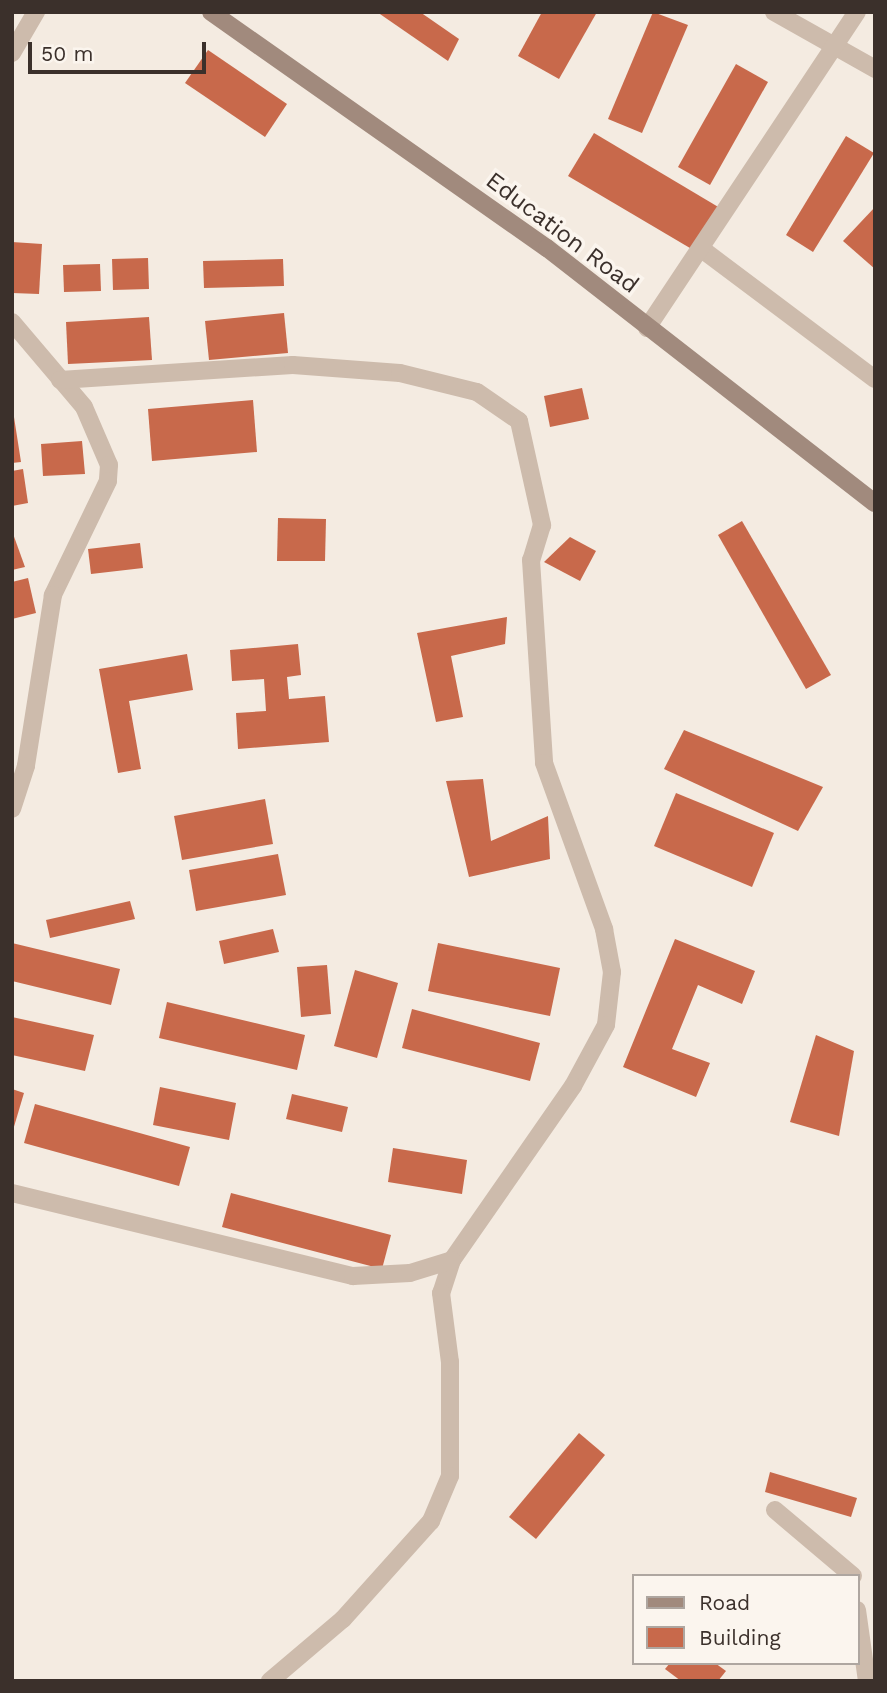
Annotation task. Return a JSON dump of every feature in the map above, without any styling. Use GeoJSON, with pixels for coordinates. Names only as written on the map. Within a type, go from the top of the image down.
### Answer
{"type":"FeatureCollection","features":[{"type":"Feature","properties":{"kind":"street"},"geometry":{"type":"LineString","coordinates":[[12,53],[36,12]]}},
{"type":"Feature","properties":{"kind":"street","name":"Education Road"},"geometry":{"type":"LineString","coordinates":[[211,12],[547,248],[875,503]]}},
{"type":"Feature","properties":{"kind":"street"},"geometry":{"type":"LineString","coordinates":[[774,12],[834,50],[875,69]]}},
{"type":"Feature","properties":{"kind":"street"},"geometry":{"type":"LineString","coordinates":[[647,328],[703,250],[857,12]]}},
{"type":"Feature","properties":{"kind":"street"},"geometry":{"type":"LineString","coordinates":[[703,250],[875,380]]}},
{"type":"Feature","properties":{"kind":"street"},"geometry":{"type":"LineString","coordinates":[[12,322],[60,380],[105,447],[108,481],[53,595],[26,766],[12,809]]}},
{"type":"Feature","properties":{"kind":"street"},"geometry":{"type":"LineString","coordinates":[[60,380],[293,365],[400,373],[477,392],[519,421],[542,525],[531,561],[544,763],[604,929],[612,972],[606,1024],[573,1086],[452,1260],[441,1293],[450,1362],[450,1476],[431,1521],[343,1619],[270,1681]]}},
{"type":"Feature","properties":{"kind":"street"},"geometry":{"type":"LineString","coordinates":[[12,1193],[353,1276],[410,1273],[452,1260]]}},
{"type":"Feature","properties":{"kind":"street"},"geometry":{"type":"LineString","coordinates":[[775,1510],[851,1574]]}},
{"type":"Feature","properties":{"kind":"street"},"geometry":{"type":"LineString","coordinates":[[859,1624],[867,1681]]}},
{"type":"Feature","properties":{"kind":"building"},"geometry":{"type":"Polygon","coordinates":[[[377,12],[420,12],[459,39],[448,61],[377,12]]]}},
{"type":"Feature","properties":{"kind":"building"},"geometry":{"type":"Polygon","coordinates":[[[542,12],[597,12],[559,79],[518,56],[542,12]]]}},
{"type":"Feature","properties":{"kind":"building"},"geometry":{"type":"Polygon","coordinates":[[[653,12],[688,25],[642,133],[608,119],[653,12]]]}},
{"type":"Feature","properties":{"kind":"building"},"geometry":{"type":"Polygon","coordinates":[[[208,50],[287,104],[265,137],[185,83],[208,50]]]}},
{"type":"Feature","properties":{"kind":"building"},"geometry":{"type":"Polygon","coordinates":[[[736,64],[768,82],[710,185],[678,167],[736,64]]]}},
{"type":"Feature","properties":{"kind":"building"},"geometry":{"type":"Polygon","coordinates":[[[594,133],[720,208],[695,251],[568,176],[594,133]]]}},
{"type":"Feature","properties":{"kind":"building"},"geometry":{"type":"Polygon","coordinates":[[[846,136],[874,153],[813,252],[786,235],[846,136]]]}},
{"type":"Feature","properties":{"kind":"building"},"geometry":{"type":"Polygon","coordinates":[[[875,207],[875,269],[843,241],[875,207]]]}},
{"type":"Feature","properties":{"kind":"building"},"geometry":{"type":"Polygon","coordinates":[[[12,242],[42,244],[39,294],[12,293],[12,242]]]}},
{"type":"Feature","properties":{"kind":"building"},"geometry":{"type":"Polygon","coordinates":[[[148,258],[149,289],[113,290],[112,259],[148,258]]]}},
{"type":"Feature","properties":{"kind":"building"},"geometry":{"type":"Polygon","coordinates":[[[283,259],[284,286],[204,288],[203,261],[283,259]]]}},
{"type":"Feature","properties":{"kind":"building"},"geometry":{"type":"Polygon","coordinates":[[[100,264],[101,291],[64,292],[63,265],[100,264]]]}},
{"type":"Feature","properties":{"kind":"building"},"geometry":{"type":"Polygon","coordinates":[[[284,313],[288,353],[209,360],[205,321],[284,313]]]}},
{"type":"Feature","properties":{"kind":"building"},"geometry":{"type":"Polygon","coordinates":[[[149,317],[152,360],[68,364],[66,322],[149,317]]]}},
{"type":"Feature","properties":{"kind":"building"},"geometry":{"type":"Polygon","coordinates":[[[582,388],[589,419],[550,427],[544,396],[582,388]]]}},
{"type":"Feature","properties":{"kind":"building"},"geometry":{"type":"Polygon","coordinates":[[[253,400],[257,452],[152,461],[148,409],[253,400]]]}},
{"type":"Feature","properties":{"kind":"building"},"geometry":{"type":"Polygon","coordinates":[[[14,417],[21,462],[12,463],[12,418],[14,417]]]}},
{"type":"Feature","properties":{"kind":"building"},"geometry":{"type":"Polygon","coordinates":[[[82,441],[85,474],[43,476],[41,444],[82,441]]]}},
{"type":"Feature","properties":{"kind":"building"},"geometry":{"type":"Polygon","coordinates":[[[23,469],[28,503],[12,506],[12,471],[23,469]]]}},
{"type":"Feature","properties":{"kind":"building"},"geometry":{"type":"Polygon","coordinates":[[[278,518],[326,519],[325,561],[277,561],[278,518]]]}},
{"type":"Feature","properties":{"kind":"building"},"geometry":{"type":"Polygon","coordinates":[[[742,521],[831,675],[806,689],[718,535],[742,521]]]}},
{"type":"Feature","properties":{"kind":"building"},"geometry":{"type":"Polygon","coordinates":[[[12,531],[25,567],[12,570],[12,531]]]}},
{"type":"Feature","properties":{"kind":"building"},"geometry":{"type":"Polygon","coordinates":[[[570,537],[596,551],[580,581],[544,562],[570,537]]]}},
{"type":"Feature","properties":{"kind":"building"},"geometry":{"type":"Polygon","coordinates":[[[140,543],[143,568],[91,574],[88,549],[140,543]]]}},
{"type":"Feature","properties":{"kind":"building"},"geometry":{"type":"Polygon","coordinates":[[[28,578],[36,613],[12,619],[12,582],[28,578]]]}},
{"type":"Feature","properties":{"kind":"building"},"geometry":{"type":"Polygon","coordinates":[[[507,617],[505,644],[451,656],[463,717],[436,722],[417,633],[507,617]]]}},
{"type":"Feature","properties":{"kind":"building"},"geometry":{"type":"Polygon","coordinates":[[[298,644],[301,675],[287,677],[289,699],[325,696],[329,742],[238,749],[236,713],[266,711],[264,679],[232,681],[230,650],[298,644]]]}},
{"type":"Feature","properties":{"kind":"building"},"geometry":{"type":"Polygon","coordinates":[[[187,654],[193,690],[129,701],[141,769],[118,773],[99,669],[187,654]]]}},
{"type":"Feature","properties":{"kind":"building"},"geometry":{"type":"Polygon","coordinates":[[[684,730],[823,787],[798,831],[664,769],[684,730]]]}},
{"type":"Feature","properties":{"kind":"building"},"geometry":{"type":"Polygon","coordinates":[[[483,779],[491,841],[548,816],[550,859],[469,877],[446,781],[483,779]]]}},
{"type":"Feature","properties":{"kind":"building"},"geometry":{"type":"Polygon","coordinates":[[[676,793],[774,833],[752,887],[654,846],[676,793]]]}},
{"type":"Feature","properties":{"kind":"building"},"geometry":{"type":"Polygon","coordinates":[[[265,799],[273,844],[182,860],[174,816],[265,799]]]}},
{"type":"Feature","properties":{"kind":"building"},"geometry":{"type":"Polygon","coordinates":[[[278,854],[286,895],[196,911],[189,870],[278,854]]]}},
{"type":"Feature","properties":{"kind":"building"},"geometry":{"type":"Polygon","coordinates":[[[130,901],[135,919],[50,938],[46,920],[130,901]]]}},
{"type":"Feature","properties":{"kind":"building"},"geometry":{"type":"Polygon","coordinates":[[[273,929],[279,952],[224,964],[219,941],[273,929]]]}},
{"type":"Feature","properties":{"kind":"building"},"geometry":{"type":"Polygon","coordinates":[[[675,939],[755,971],[742,1004],[698,985],[672,1049],[710,1063],[696,1097],[623,1067],[675,939]]]}},
{"type":"Feature","properties":{"kind":"building"},"geometry":{"type":"Polygon","coordinates":[[[12,943],[120,969],[111,1005],[12,981],[12,943]]]}},
{"type":"Feature","properties":{"kind":"building"},"geometry":{"type":"Polygon","coordinates":[[[438,943],[560,968],[550,1016],[428,991],[438,943]]]}},
{"type":"Feature","properties":{"kind":"building"},"geometry":{"type":"Polygon","coordinates":[[[327,965],[331,1014],[301,1017],[297,967],[327,965]]]}},
{"type":"Feature","properties":{"kind":"building"},"geometry":{"type":"Polygon","coordinates":[[[355,970],[398,983],[377,1058],[334,1046],[355,970]]]}},
{"type":"Feature","properties":{"kind":"building"},"geometry":{"type":"Polygon","coordinates":[[[167,1002],[305,1035],[297,1070],[159,1038],[167,1002]]]}},
{"type":"Feature","properties":{"kind":"building"},"geometry":{"type":"Polygon","coordinates":[[[412,1009],[540,1043],[530,1081],[402,1048],[412,1009]]]}},
{"type":"Feature","properties":{"kind":"building"},"geometry":{"type":"Polygon","coordinates":[[[12,1017],[94,1035],[85,1071],[12,1055],[12,1017]]]}},
{"type":"Feature","properties":{"kind":"building"},"geometry":{"type":"Polygon","coordinates":[[[816,1035],[854,1051],[839,1136],[790,1122],[816,1035]]]}},
{"type":"Feature","properties":{"kind":"building"},"geometry":{"type":"Polygon","coordinates":[[[160,1087],[236,1103],[229,1140],[153,1125],[160,1087]]]}},
{"type":"Feature","properties":{"kind":"building"},"geometry":{"type":"Polygon","coordinates":[[[12,1089],[24,1093],[13,1130],[12,1130],[12,1089]]]}},
{"type":"Feature","properties":{"kind":"building"},"geometry":{"type":"Polygon","coordinates":[[[292,1094],[348,1107],[342,1132],[286,1119],[292,1094]]]}},
{"type":"Feature","properties":{"kind":"building"},"geometry":{"type":"Polygon","coordinates":[[[35,1104],[190,1147],[179,1186],[24,1143],[35,1104]]]}},
{"type":"Feature","properties":{"kind":"building"},"geometry":{"type":"Polygon","coordinates":[[[393,1148],[467,1160],[462,1194],[388,1182],[393,1148]]]}},
{"type":"Feature","properties":{"kind":"building"},"geometry":{"type":"Polygon","coordinates":[[[231,1193],[391,1235],[382,1269],[222,1227],[231,1193]]]}},
{"type":"Feature","properties":{"kind":"building"},"geometry":{"type":"Polygon","coordinates":[[[579,1433],[605,1455],[536,1539],[509,1517],[579,1433]]]}},
{"type":"Feature","properties":{"kind":"building"},"geometry":{"type":"Polygon","coordinates":[[[770,1472],[857,1498],[851,1517],[765,1492],[770,1472]]]}},
{"type":"Feature","properties":{"kind":"building"},"geometry":{"type":"Polygon","coordinates":[[[668,1665],[718,1665],[726,1671],[718,1681],[681,1681],[665,1669],[668,1665]]]}}]}
